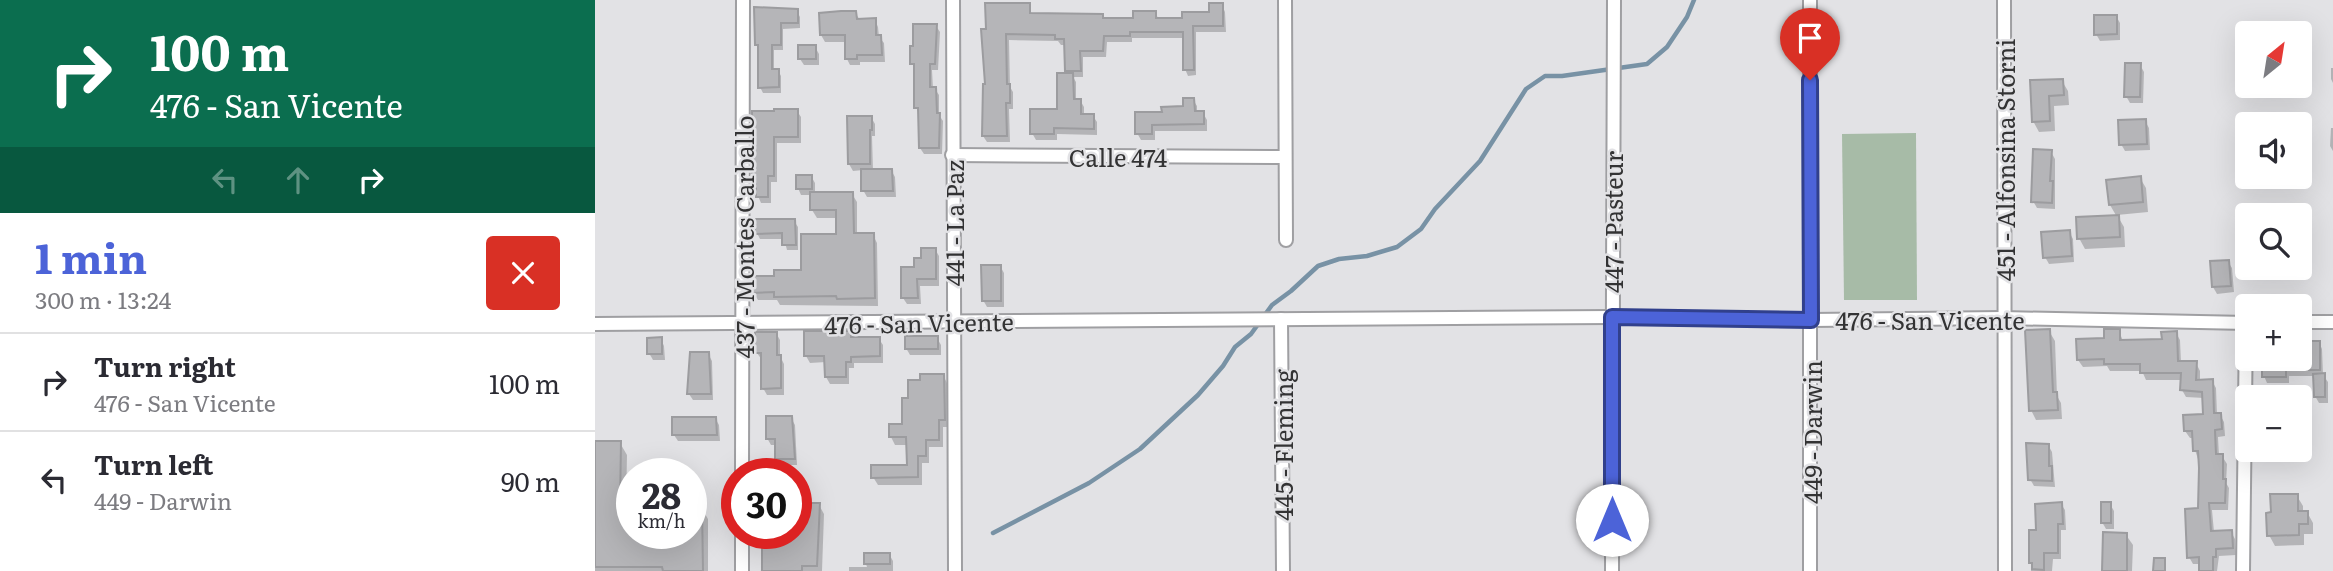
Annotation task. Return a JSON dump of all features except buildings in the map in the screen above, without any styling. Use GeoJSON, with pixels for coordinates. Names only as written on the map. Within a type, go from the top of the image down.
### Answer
{"type":"FeatureCollection","features":[{"type":"Feature","properties":{"kind":"street","name":"437 - Montes Carballo"},"geometry":{"type":"LineString","coordinates":[[742,458],[743,0]]}},
{"type":"Feature","properties":{"kind":"street","name":"441 - La Paz"},"geometry":{"type":"LineString","coordinates":[[953,0],[955,571]]}},
{"type":"Feature","properties":{"kind":"street"},"geometry":{"type":"LineString","coordinates":[[1285,0],[1286,240]]}},
{"type":"Feature","properties":{"kind":"street","name":"447 - Pasteur"},"geometry":{"type":"LineString","coordinates":[[1612,571],[1614,0]]}},
{"type":"Feature","properties":{"kind":"street","name":"449 - Darwin"},"geometry":{"type":"LineString","coordinates":[[1810,0],[1810,571]]}},
{"type":"Feature","properties":{"kind":"street","name":"451 - Alfonsina Storni"},"geometry":{"type":"LineString","coordinates":[[2004,0],[2005,571]]}},
{"type":"Feature","properties":{"kind":"street","name":"Calle 474"},"geometry":{"type":"LineString","coordinates":[[952,155],[1285,157]]}},
{"type":"Feature","properties":{"kind":"street","name":"476 - San Vicente"},"geometry":{"type":"LineString","coordinates":[[595,324],[1612,317],[1811,320],[2003,318],[2235,323]]}},
{"type":"Feature","properties":{"kind":"street","name":"445 - Fleming"},"geometry":{"type":"LineString","coordinates":[[1278,319],[1283,571]]}},
{"type":"Feature","properties":{"kind":"street"},"geometry":{"type":"LineString","coordinates":[[2312,322],[2333,322]]}},
{"type":"Feature","properties":{"kind":"street"},"geometry":{"type":"LineString","coordinates":[[2243,571],[2245,371]]}},
{"type":"Feature","properties":{"kind":"street"},"geometry":{"type":"LineString","coordinates":[[742,549],[742,571]]}},
{"type":"Feature","properties":{"kind":"green space"},"geometry":{"type":"Polygon","coordinates":[[[1916,133],[1917,300],[1844,300],[1842,134],[1916,133]]]}},
{"type":"Feature","properties":{"kind":"waterway"},"geometry":{"type":"LineString","coordinates":[[993,533],[1089,483],[1140,449],[1198,395],[1235,347],[1251,334],[1272,305],[1318,266],[1397,247],[1421,229],[1435,209],[1480,161],[1526,89],[1545,76],[1647,64],[1667,47],[1687,17],[1694,0]]}},
{"type":"Feature","properties":{"kind":"route"},"geometry":{"type":"LineString","coordinates":[[1612,520],[1612,317],[1811,320],[1810,80]]}}]}
